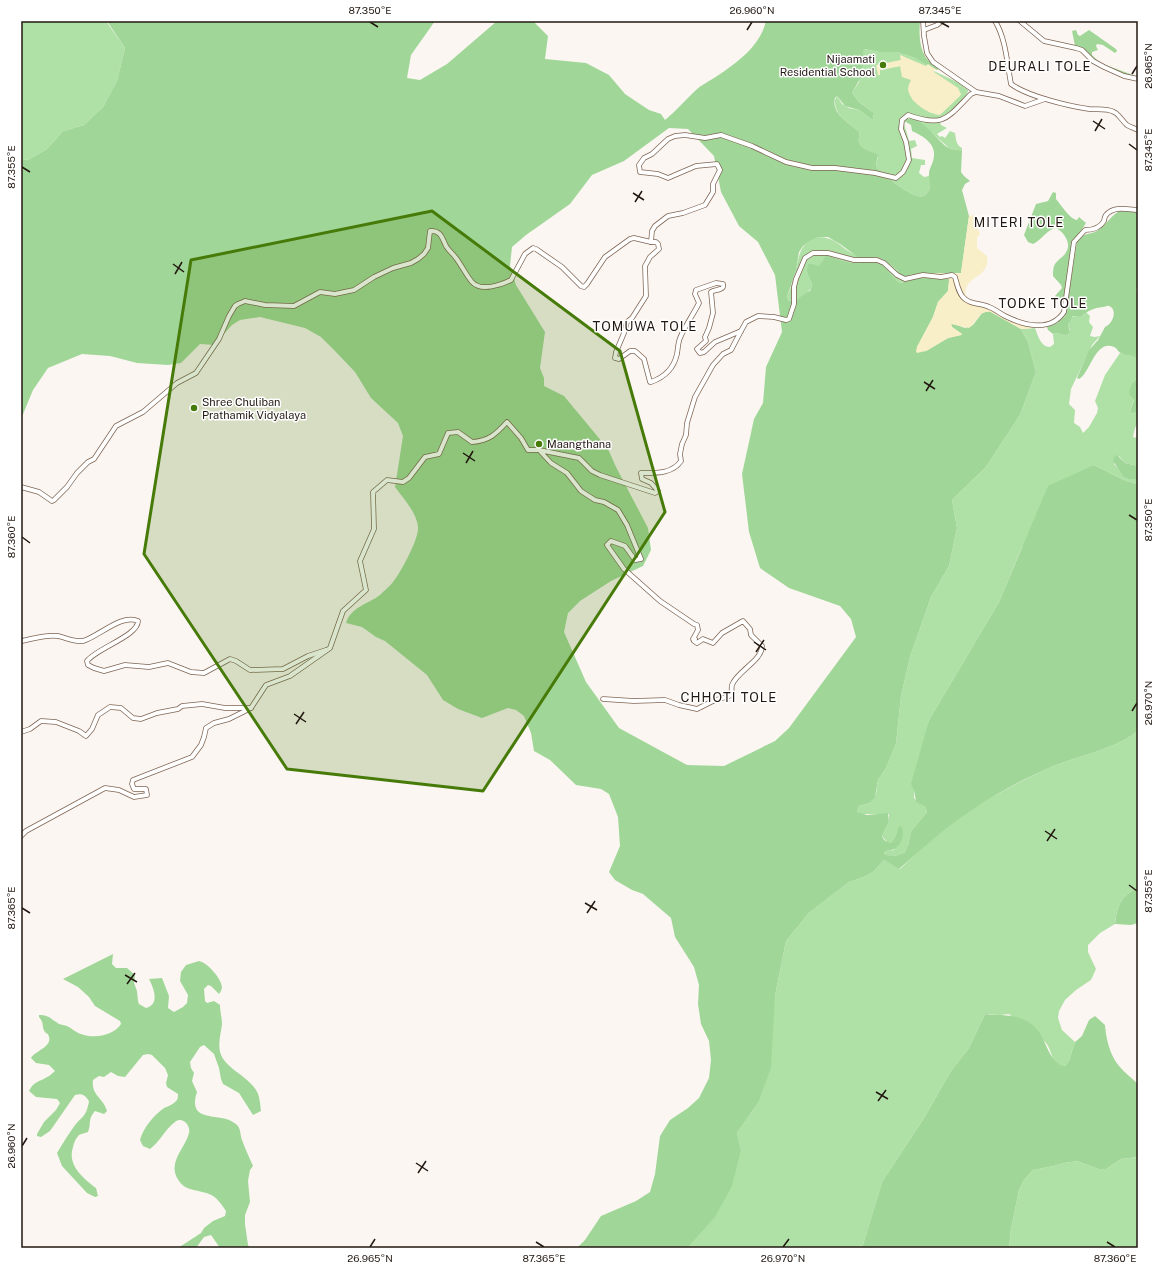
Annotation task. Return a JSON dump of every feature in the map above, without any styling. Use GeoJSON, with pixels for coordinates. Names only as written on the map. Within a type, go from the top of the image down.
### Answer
{"type":"FeatureCollection","features":[{"type":"Feature","properties":{"kind":"street"},"geometry":{"type":"LineString","coordinates":[[923,21],[927,53],[933,62],[976,92],[999,96],[1025,106],[1045,99]]}},
{"type":"Feature","properties":{"kind":"street"},"geometry":{"type":"LineString","coordinates":[[924,30],[942,21]]}},
{"type":"Feature","properties":{"kind":"street"},"geometry":{"type":"LineString","coordinates":[[995,21],[999,28],[1005,48],[1011,84],[1018,89],[1045,99],[1090,109],[1115,112],[1126,124],[1138,130]]}},
{"type":"Feature","properties":{"kind":"street"},"geometry":{"type":"LineString","coordinates":[[1020,21],[1044,41],[1082,50],[1093,62],[1124,76],[1138,79]]}},
{"type":"Feature","properties":{"kind":"street"},"geometry":{"type":"LineString","coordinates":[[651,242],[652,231],[655,226],[668,216],[683,213],[705,205],[713,192],[713,184],[720,170],[717,164],[696,166],[668,178],[658,174],[640,172],[639,165],[644,158],[652,154],[668,139],[675,136],[685,135],[705,138],[721,135],[752,146],[786,162],[812,168],[835,168],[875,173],[896,178],[903,172],[909,160],[906,142],[901,129],[902,120],[908,115],[919,119],[940,121],[948,117],[971,94],[976,92]]}},
{"type":"Feature","properties":{"kind":"street"},"geometry":{"type":"LineString","coordinates":[[21,836],[26,831],[105,788],[119,790],[134,797],[147,795],[146,789],[134,789],[132,784],[133,780],[192,757],[201,745],[206,728],[214,723],[229,720],[251,708],[266,686],[290,676],[330,648],[343,611],[366,590],[360,561],[374,529],[373,492],[387,480],[403,482],[409,478],[425,457],[439,454],[448,433],[458,432],[472,442],[483,441],[497,433],[507,422],[521,438],[528,450],[539,450],[579,458],[592,471],[600,475],[655,493],[658,491],[651,483],[642,479],[641,473],[661,473],[677,468],[681,461],[681,449],[696,397],[714,365],[723,354],[731,350],[746,322],[758,316],[774,317],[786,320],[789,319],[794,304],[794,284],[803,261],[808,255],[818,252],[854,260],[877,260],[884,263],[897,275],[905,279],[922,275],[941,277],[952,275],[955,278],[963,298],[969,302],[989,306],[1005,316],[1023,324],[1033,326],[1048,324],[1058,320],[1064,312],[1074,242],[1085,230],[1094,230],[1098,227],[1104,221],[1106,215],[1111,211],[1118,208],[1138,211]]}},
{"type":"Feature","properties":{"kind":"street"},"geometry":{"type":"LineString","coordinates":[[21,487],[32,490],[52,501],[54,500],[67,487],[77,473],[88,462],[94,459],[116,426],[143,412],[177,383],[196,373],[219,339],[226,321],[235,306],[245,301],[265,305],[294,306],[320,292],[335,294],[354,290],[380,274],[418,259],[428,248],[430,231],[434,230],[440,234],[448,249],[456,257],[472,281],[477,285],[485,287],[511,280],[525,254],[533,248],[562,267],[581,286],[584,287],[605,257],[630,239],[634,238],[656,242],[659,249],[650,256],[645,266],[646,296],[632,318],[627,322],[616,352],[616,358],[619,359],[630,351],[634,351],[644,359],[650,382],[661,378],[668,372],[674,362],[678,341],[699,303],[695,294],[696,290],[716,283],[724,284],[724,287],[721,290],[714,290],[711,292],[713,314],[705,337],[706,341],[697,350],[700,353],[704,352],[715,342],[741,331]]}},
{"type":"Feature","properties":{"kind":"street"},"geometry":{"type":"LineString","coordinates":[[539,450],[551,463],[567,473],[581,491],[595,500],[604,502],[618,510],[627,525],[641,559],[636,560],[625,546],[611,541],[607,545],[624,569],[636,580],[660,601],[697,625],[698,630],[693,639],[695,639],[694,641],[697,643],[703,639],[713,643],[722,633],[743,621],[750,629],[751,635],[762,646],[762,650],[748,668],[738,675],[732,686],[732,695],[713,701],[697,709],[664,700],[634,701],[603,699]]}},
{"type":"Feature","properties":{"kind":"street"},"geometry":{"type":"LineString","coordinates":[[21,641],[47,636],[58,636],[76,642],[83,641],[121,621],[132,619],[138,620],[138,624],[134,630],[125,637],[92,656],[87,661],[88,665],[104,671],[125,664],[149,667],[168,663],[191,672],[204,673],[230,660],[236,661],[250,670],[283,669],[308,656],[330,648]]}},
{"type":"Feature","properties":{"kind":"street"},"geometry":{"type":"LineString","coordinates":[[21,732],[30,729],[41,721],[56,722],[80,731],[86,736],[92,729],[98,715],[110,707],[120,708],[133,718],[141,719],[157,713],[178,709],[182,706],[202,704],[225,708],[251,708]]}},
{"type":"Feature","properties":{"kind":"highlighted area"},"geometry":{"type":"Polygon","coordinates":[[[432,211],[620,351],[665,512],[483,791],[287,769],[144,554],[191,260],[432,211]]]}},
{"type":"Feature","properties":{"kind":"green space"},"geometry":{"type":"Polygon","coordinates":[[[21,21],[106,21],[125,48],[117,81],[103,107],[84,125],[63,131],[47,149],[28,160],[21,159],[21,21]]]}},
{"type":"Feature","properties":{"kind":"green space"},"geometry":{"type":"Polygon","coordinates":[[[107,21],[435,21],[411,55],[407,78],[420,80],[447,64],[497,21],[533,21],[548,36],[545,59],[586,63],[609,75],[625,94],[649,110],[661,114],[665,120],[698,88],[730,67],[746,54],[758,39],[766,21],[920,21],[921,47],[929,61],[939,69],[937,70],[915,58],[897,52],[879,52],[864,49],[861,77],[852,93],[859,102],[874,113],[873,119],[859,110],[845,106],[837,96],[834,104],[838,113],[859,132],[860,145],[878,155],[876,164],[877,168],[913,194],[924,196],[930,188],[929,172],[933,161],[934,150],[926,139],[912,131],[911,125],[906,122],[906,119],[912,118],[918,120],[945,145],[951,149],[962,151],[961,172],[970,181],[965,184],[962,190],[969,216],[961,273],[912,274],[906,278],[883,259],[876,257],[859,258],[828,237],[818,237],[803,246],[799,252],[796,270],[787,297],[789,301],[792,301],[810,291],[812,285],[807,271],[808,264],[819,266],[826,255],[852,263],[870,261],[878,263],[901,283],[922,276],[949,279],[948,291],[938,302],[933,317],[917,347],[926,351],[948,338],[961,335],[962,334],[952,327],[951,324],[965,328],[973,325],[982,313],[989,311],[1021,329],[1028,342],[1036,372],[1020,415],[986,467],[952,500],[957,528],[949,566],[931,597],[910,657],[901,696],[896,744],[886,768],[878,780],[875,797],[870,803],[859,806],[857,812],[867,815],[888,813],[889,822],[882,836],[887,842],[892,842],[899,826],[902,827],[903,836],[900,844],[894,849],[886,851],[884,853],[886,855],[894,856],[905,852],[911,831],[927,812],[924,806],[916,802],[914,790],[911,784],[929,720],[999,602],[1048,486],[1094,465],[1126,481],[1138,484],[1138,730],[1121,742],[1049,768],[1008,788],[955,822],[899,869],[884,860],[873,872],[849,882],[809,913],[786,941],[775,996],[771,1068],[758,1103],[737,1133],[741,1150],[732,1186],[715,1217],[687,1248],[577,1248],[585,1240],[601,1216],[636,1201],[650,1192],[655,1174],[660,1136],[670,1120],[688,1108],[699,1098],[709,1078],[711,1060],[709,1041],[701,1024],[698,1004],[699,985],[694,967],[675,937],[671,918],[643,894],[632,890],[615,880],[609,872],[620,846],[618,817],[609,794],[601,789],[576,785],[550,760],[534,751],[531,733],[524,716],[516,710],[508,708],[482,718],[458,709],[443,700],[427,675],[385,641],[376,637],[362,627],[346,623],[348,618],[356,609],[380,595],[393,582],[409,555],[418,532],[415,516],[395,487],[403,436],[398,423],[371,398],[355,372],[321,337],[305,328],[260,317],[240,320],[232,325],[214,345],[200,344],[181,363],[168,365],[137,363],[110,356],[82,354],[48,368],[33,390],[21,419],[21,159],[28,160],[47,149],[63,131],[84,125],[103,107],[117,81],[125,48],[107,21]],[[669,128],[624,161],[592,175],[570,204],[526,235],[512,247],[510,266],[516,285],[545,332],[540,368],[544,378],[544,386],[564,396],[608,449],[648,528],[651,550],[643,566],[611,581],[580,601],[568,613],[564,632],[586,682],[619,728],[687,765],[724,766],[775,741],[789,728],[856,637],[851,619],[840,606],[789,588],[760,568],[749,532],[742,474],[754,419],[763,403],[766,367],[782,332],[775,275],[758,242],[739,226],[721,192],[714,156],[688,129],[669,128]]]}},
{"type":"Feature","properties":{"kind":"green space"},"geometry":{"type":"Polygon","coordinates":[[[1076,30],[1080,36],[1089,30],[1116,49],[1117,51],[1115,53],[1103,45],[1097,44],[1096,46],[1098,50],[1092,52],[1092,55],[1100,63],[1133,75],[1132,77],[1098,63],[1075,46],[1072,31],[1076,30]]]}},
{"type":"Feature","properties":{"kind":"green space"},"geometry":{"type":"Polygon","coordinates":[[[864,49],[879,52],[897,52],[928,64],[926,67],[900,55],[901,60],[879,70],[900,66],[911,80],[912,99],[931,113],[934,71],[957,82],[968,90],[967,95],[961,104],[939,120],[941,125],[947,128],[937,134],[940,137],[942,136],[945,138],[950,131],[955,133],[957,142],[962,148],[962,151],[949,148],[921,123],[911,118],[907,118],[906,122],[904,123],[909,141],[915,140],[917,146],[911,149],[912,158],[925,160],[925,165],[921,165],[919,173],[924,177],[929,176],[930,185],[928,192],[924,196],[919,196],[907,191],[877,168],[876,164],[878,157],[860,145],[859,132],[840,115],[835,106],[837,96],[842,104],[849,108],[859,110],[873,119],[874,113],[859,102],[852,93],[859,82],[864,49]]]}},
{"type":"Feature","properties":{"kind":"green space"},"geometry":{"type":"Polygon","coordinates":[[[1053,192],[1056,193],[1056,199],[1074,219],[1077,220],[1079,217],[1086,223],[1077,237],[1065,298],[1062,300],[1058,300],[1055,296],[1062,288],[1053,276],[1053,271],[1055,264],[1068,249],[1068,242],[1066,238],[1062,232],[1056,228],[1049,231],[1033,244],[1028,242],[1024,235],[1036,204],[1048,201],[1053,192]]]}},
{"type":"Feature","properties":{"kind":"green space"},"geometry":{"type":"Polygon","coordinates":[[[1119,211],[1135,211],[1138,214],[1138,287],[1136,290],[1138,292],[1138,360],[1132,356],[1123,354],[1114,347],[1107,346],[1097,352],[1083,376],[1079,379],[1077,378],[1089,350],[1098,340],[1105,327],[1112,320],[1114,313],[1112,308],[1107,306],[1097,308],[1082,316],[1073,316],[1068,324],[1070,332],[1066,336],[1057,333],[1053,334],[1047,327],[1057,323],[1065,316],[1077,242],[1085,235],[1100,229],[1119,211]]]}},
{"type":"Feature","properties":{"kind":"green space"},"geometry":{"type":"Polygon","coordinates":[[[818,237],[830,239],[851,253],[859,256],[877,257],[883,259],[908,277],[912,274],[930,273],[901,283],[894,279],[883,267],[875,262],[870,261],[852,263],[826,255],[819,267],[815,265],[809,276],[812,285],[809,291],[800,298],[789,301],[787,297],[802,249],[818,237]]]}},
{"type":"Feature","properties":{"kind":"green space"},"geometry":{"type":"Polygon","coordinates":[[[1086,312],[1090,316],[1089,322],[1093,327],[1090,336],[1100,336],[1092,345],[1071,389],[1069,404],[1075,410],[1074,423],[1080,427],[1083,433],[1089,427],[1097,413],[1098,408],[1095,401],[1105,375],[1120,353],[1133,355],[1138,359],[1138,378],[1133,382],[1130,396],[1134,399],[1130,411],[1136,412],[1138,409],[1138,422],[1133,437],[1137,438],[1138,436],[1138,466],[1125,463],[1119,456],[1114,464],[1128,479],[1138,479],[1138,484],[1126,481],[1094,465],[1022,547],[999,602],[929,720],[914,790],[914,798],[918,803],[922,803],[927,812],[911,831],[905,852],[897,856],[888,856],[884,852],[894,850],[897,833],[892,842],[887,842],[882,836],[889,822],[889,814],[861,814],[857,812],[859,806],[870,803],[876,794],[878,780],[886,768],[896,744],[901,696],[910,657],[931,597],[949,566],[957,528],[952,500],[986,467],[1020,415],[1036,372],[1028,342],[1021,329],[1035,328],[1042,343],[1047,347],[1050,347],[1054,344],[1053,334],[1057,333],[1066,336],[1070,330],[1068,324],[1071,319],[1074,316],[1084,315],[1086,312]]]}},
{"type":"Feature","properties":{"kind":"green space"},"geometry":{"type":"Polygon","coordinates":[[[1138,378],[1138,409],[1136,412],[1132,413],[1130,411],[1134,400],[1130,396],[1129,391],[1133,382],[1138,378]]]}},
{"type":"Feature","properties":{"kind":"green space"},"geometry":{"type":"Polygon","coordinates":[[[1117,455],[1125,463],[1138,466],[1138,479],[1128,479],[1123,476],[1113,461],[1114,457],[1117,455]]]}},
{"type":"Feature","properties":{"kind":"green space"},"geometry":{"type":"Polygon","coordinates":[[[1138,730],[1138,888],[1127,894],[1120,902],[1115,924],[1100,933],[1088,945],[1088,952],[1096,969],[1091,980],[1076,990],[1065,1000],[1059,1011],[1058,1018],[1062,1030],[1075,1042],[1067,1066],[1057,1063],[1052,1057],[1045,1042],[1009,1014],[985,1014],[969,1048],[951,1071],[924,1118],[882,1182],[862,1248],[687,1248],[741,1150],[737,1133],[758,1103],[775,996],[786,941],[809,913],[849,882],[873,872],[884,860],[900,869],[943,830],[968,812],[1008,788],[1049,768],[1121,742],[1138,730]]]}},
{"type":"Feature","properties":{"kind":"green space"},"geometry":{"type":"Polygon","coordinates":[[[1138,888],[1138,923],[1131,925],[1115,924],[1120,902],[1127,894],[1138,888]]]}},
{"type":"Feature","properties":{"kind":"green space"},"geometry":{"type":"Polygon","coordinates":[[[113,954],[112,964],[116,968],[127,968],[135,975],[134,983],[139,1004],[146,1008],[153,1003],[155,996],[149,979],[162,978],[169,996],[168,1008],[174,1012],[187,1003],[188,995],[180,981],[181,972],[186,965],[199,961],[203,962],[220,980],[222,988],[219,994],[208,985],[204,989],[205,1001],[207,1003],[214,1001],[220,1005],[222,1024],[219,1041],[220,1052],[226,1063],[247,1080],[256,1090],[259,1097],[261,1111],[253,1115],[239,1093],[223,1084],[214,1054],[204,1045],[200,1047],[190,1062],[194,1073],[192,1081],[197,1092],[195,1103],[197,1109],[201,1113],[208,1116],[223,1118],[237,1125],[253,1166],[250,1170],[248,1181],[250,1202],[245,1215],[248,1245],[250,1248],[220,1248],[211,1235],[204,1237],[196,1248],[178,1248],[201,1233],[204,1228],[213,1221],[225,1216],[226,1211],[219,1201],[212,1195],[185,1187],[179,1181],[176,1174],[175,1162],[189,1133],[189,1127],[185,1122],[178,1120],[175,1122],[150,1149],[143,1146],[140,1140],[146,1126],[156,1114],[174,1103],[178,1097],[178,1094],[167,1087],[166,1083],[168,1075],[165,1068],[152,1055],[143,1055],[125,1077],[118,1076],[111,1072],[104,1077],[99,1076],[93,1080],[94,1090],[107,1111],[104,1114],[95,1111],[90,1119],[88,1132],[79,1135],[74,1143],[72,1160],[81,1175],[96,1188],[98,1196],[95,1197],[87,1193],[62,1166],[57,1153],[76,1124],[85,1114],[89,1101],[86,1097],[81,1094],[75,1095],[50,1131],[41,1137],[37,1136],[44,1122],[56,1110],[60,1103],[57,1099],[36,1097],[29,1091],[35,1083],[49,1076],[55,1071],[49,1065],[36,1063],[31,1058],[48,1044],[49,1040],[49,1035],[44,1030],[39,1015],[47,1016],[77,1033],[92,1036],[108,1034],[118,1028],[121,1024],[120,1021],[95,1006],[89,997],[78,987],[63,979],[113,954]]]}},
{"type":"Feature","properties":{"kind":"green space"},"geometry":{"type":"Polygon","coordinates":[[[985,1014],[1011,1016],[1024,1019],[1039,1032],[1055,1061],[1066,1066],[1075,1042],[1082,1036],[1089,1020],[1095,1016],[1105,1025],[1107,1041],[1113,1057],[1121,1069],[1138,1084],[1138,1157],[1121,1159],[1106,1169],[1098,1169],[1077,1161],[1033,1170],[1024,1180],[1019,1190],[1011,1229],[1009,1248],[862,1248],[882,1182],[924,1118],[951,1071],[969,1048],[985,1014]]]}},
{"type":"Feature","properties":{"kind":"green space"},"geometry":{"type":"Polygon","coordinates":[[[1138,1157],[1138,1248],[1009,1248],[1011,1229],[1019,1190],[1024,1180],[1033,1170],[1077,1161],[1098,1169],[1106,1169],[1121,1159],[1138,1157]]]}},
{"type":"Feature","properties":{"kind":"sand"},"geometry":{"type":"Polygon","coordinates":[[[900,55],[926,66],[928,64],[935,69],[934,72],[958,88],[961,94],[960,96],[940,115],[931,113],[922,108],[911,97],[908,89],[911,80],[902,77],[900,66],[880,70],[880,75],[878,75],[876,65],[901,60],[900,55]]]}},
{"type":"Feature","properties":{"kind":"sand"},"geometry":{"type":"Polygon","coordinates":[[[974,215],[980,235],[977,237],[977,248],[987,256],[987,264],[981,274],[972,280],[968,285],[966,290],[966,298],[1024,323],[1033,324],[1035,328],[1021,329],[991,312],[987,312],[980,315],[969,328],[951,324],[952,327],[962,334],[961,335],[948,338],[926,351],[917,353],[917,347],[933,317],[938,302],[948,291],[949,279],[934,278],[927,275],[934,273],[961,273],[969,216],[974,215]]]}},
{"type":"Feature","properties":{"kind":"place","name":"Nijaamati Residential School"},"geometry":{"type":"Point","coordinates":[883,65]}},
{"type":"Feature","properties":{"kind":"place","name":"Shree Chuliban Prathamik Vidyalaya"},"geometry":{"type":"Point","coordinates":[194,408]}},
{"type":"Feature","properties":{"kind":"place","name":"Maangthana"},"geometry":{"type":"Point","coordinates":[539,444]}},
{"type":"Feature","properties":{"kind":"district","name":"DEURALI TOLE"},"geometry":{"type":"Point","coordinates":[1040,66]}},
{"type":"Feature","properties":{"kind":"district","name":"MITERI TOLE"},"geometry":{"type":"Point","coordinates":[1019,222]}},
{"type":"Feature","properties":{"kind":"district","name":"TODKE TOLE"},"geometry":{"type":"Point","coordinates":[1043,303]}},
{"type":"Feature","properties":{"kind":"district","name":"TOMUWA TOLE"},"geometry":{"type":"Point","coordinates":[645,326]}},
{"type":"Feature","properties":{"kind":"district","name":"CHHOTI TOLE"},"geometry":{"type":"Point","coordinates":[729,697]}}]}
